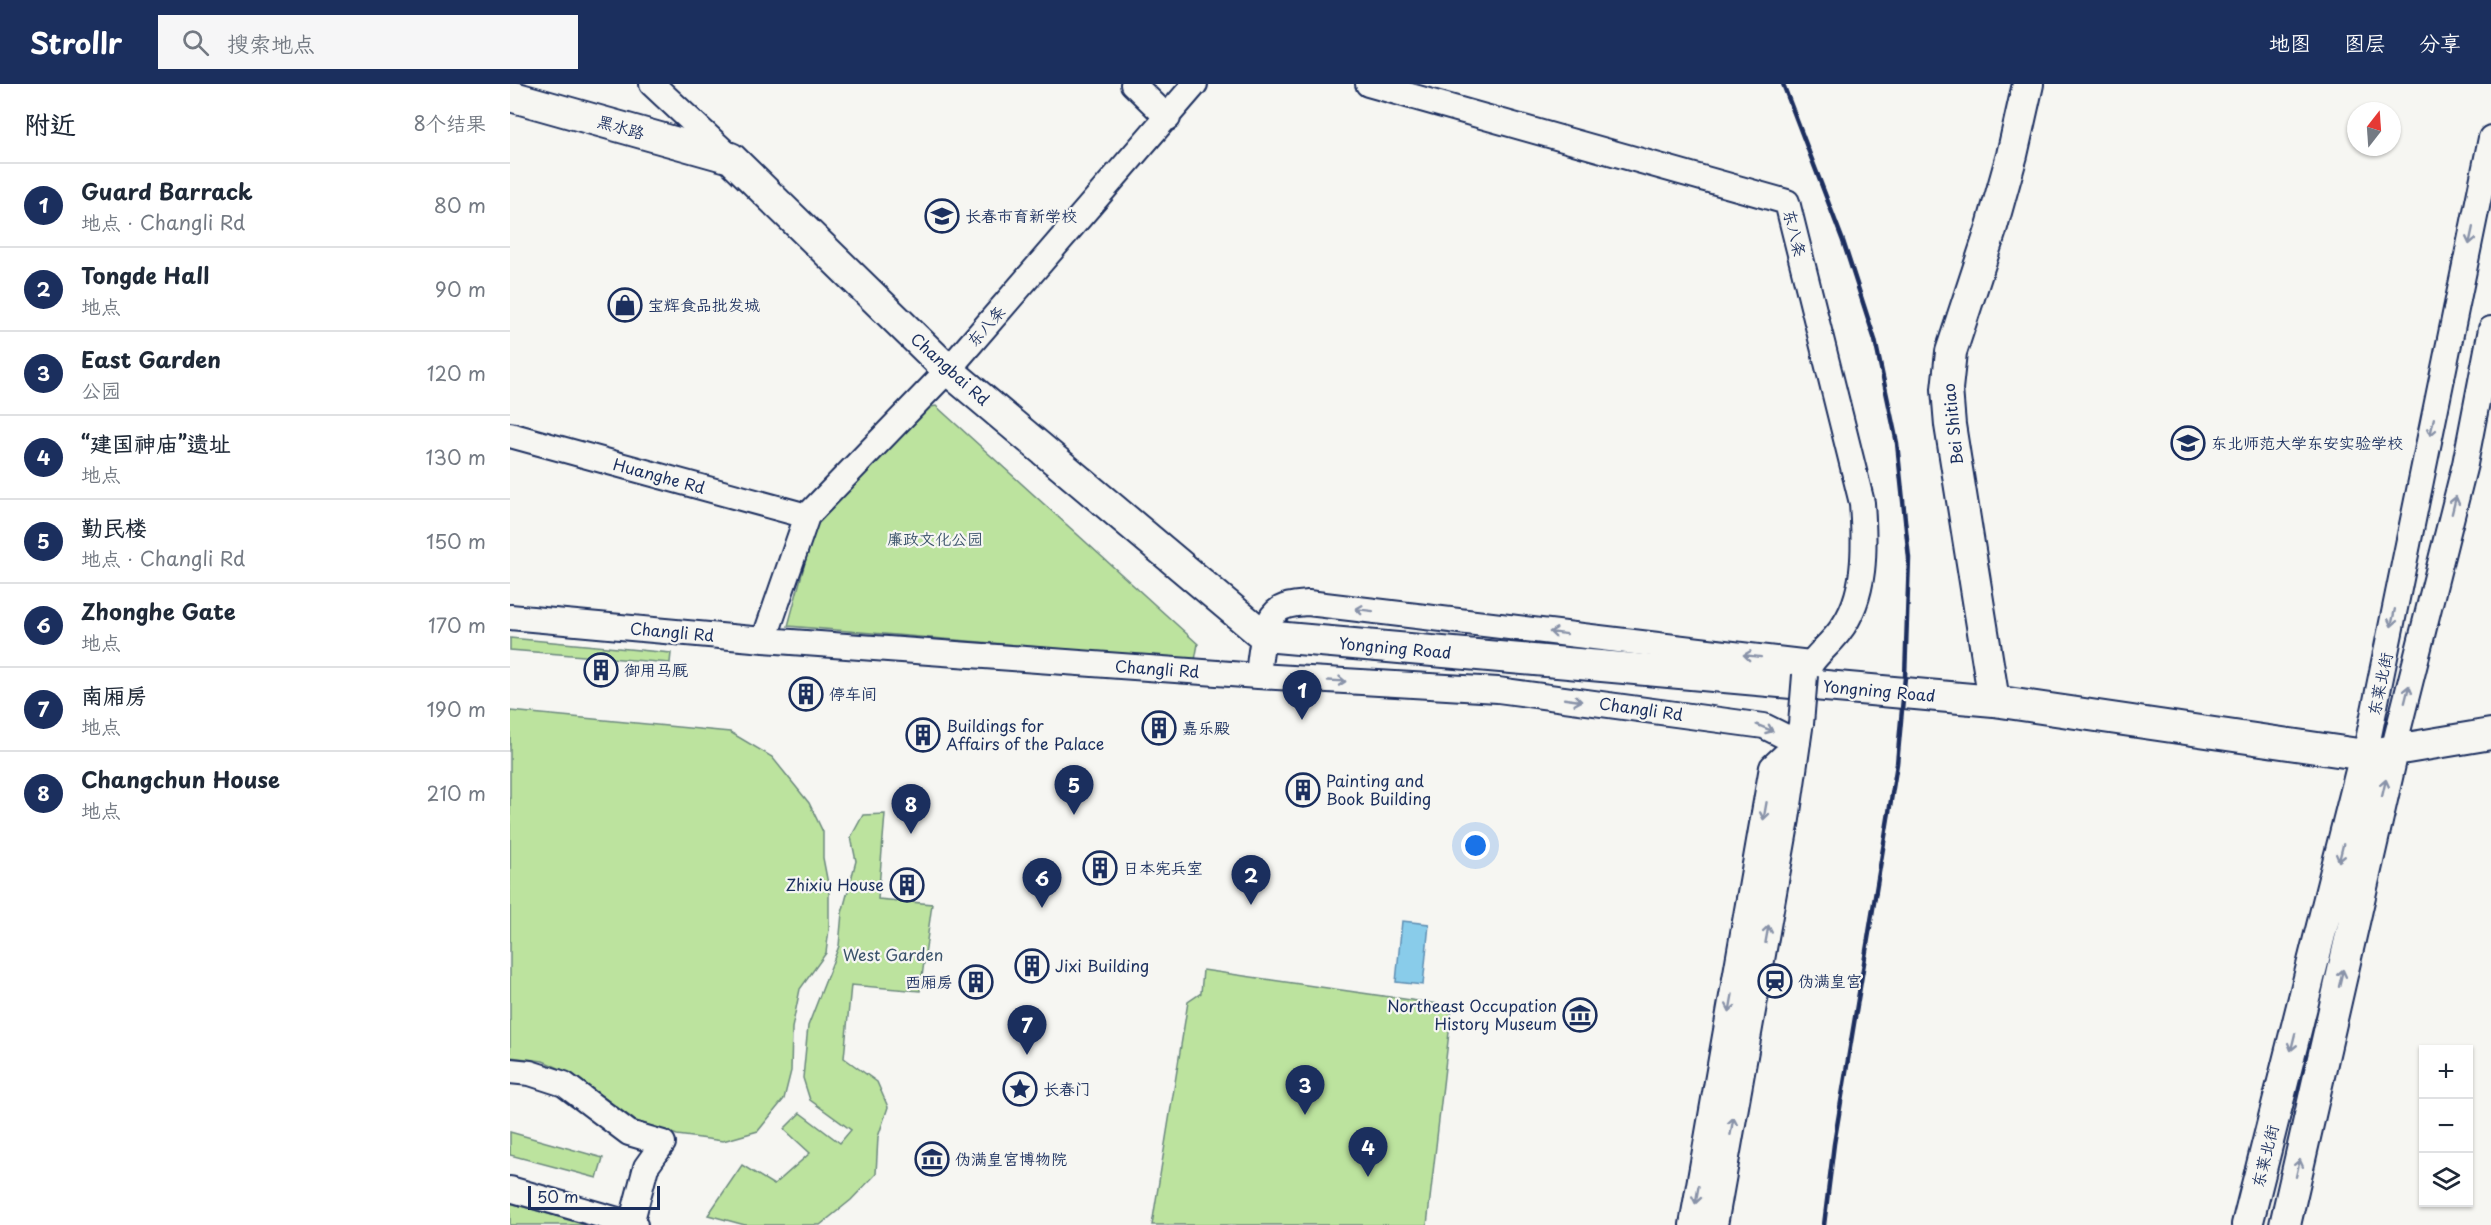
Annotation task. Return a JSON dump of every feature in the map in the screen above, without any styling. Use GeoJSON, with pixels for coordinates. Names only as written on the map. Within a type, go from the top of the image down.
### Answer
{"type":"FeatureCollection","features":[{"type":"Feature","properties":{"kind":"main road","name":"Bei Shitiao"},"geometry":{"type":"LineString","coordinates":[[1994,701],[1950,425],[1947,389],[1951,352],[1991,230],[2012,155],[2028,84]]}},
{"type":"Feature","properties":{"kind":"main road","name":"黑水路"},"geometry":{"type":"LineString","coordinates":[[510,96],[731,158]]}},
{"type":"Feature","properties":{"kind":"main road","name":"Changbai Rd"},"geometry":{"type":"LineString","coordinates":[[731,158],[948,370],[1264,636]]}},
{"type":"Feature","properties":{"kind":"main road","name":"Yongning Road"},"geometry":{"type":"LineString","coordinates":[[1264,636],[1994,701],[2379,753],[2491,734]]}},
{"type":"Feature","properties":{"kind":"main road","name":"东莱北街"},"geometry":{"type":"LineString","coordinates":[[2247,1225],[2379,753]]}},
{"type":"Feature","properties":{"kind":"main road","name":"东莱北街"},"geometry":{"type":"LineString","coordinates":[[2285,1225],[2379,753]]}},
{"type":"Feature","properties":{"kind":"street","name":"Changbai Rd"},"geometry":{"type":"LineString","coordinates":[[652,84],[731,158]]}},
{"type":"Feature","properties":{"kind":"street"},"geometry":{"type":"LineString","coordinates":[[1133,84],[1168,118]]}},
{"type":"Feature","properties":{"kind":"street","name":"东八条"},"geometry":{"type":"LineString","coordinates":[[764,640],[807,516],[948,370],[1195,84]]}},
{"type":"Feature","properties":{"kind":"street","name":"东八条"},"geometry":{"type":"LineString","coordinates":[[1368,84],[1787,202],[1862,503],[1865,540],[1861,578],[1852,608],[1840,632],[1807,669]]}},
{"type":"Feature","properties":{"kind":"street","name":"东莱北街"},"geometry":{"type":"LineString","coordinates":[[2379,753],[2491,138]]}},
{"type":"Feature","properties":{"kind":"street","name":"东莱北街"},"geometry":{"type":"LineString","coordinates":[[2379,753],[2464,464],[2491,329]]}},
{"type":"Feature","properties":{"kind":"street","name":"Huanghe Rd"},"geometry":{"type":"LineString","coordinates":[[510,435],[807,516]]}},
{"type":"Feature","properties":{"kind":"street"},"geometry":{"type":"LineString","coordinates":[[1258,676],[1264,636],[1276,612],[1292,604],[1308,603],[1807,669],[1787,819],[1715,1225]]}},
{"type":"Feature","properties":{"kind":"street","name":"Changli Rd"},"geometry":{"type":"LineString","coordinates":[[510,617],[764,640],[1258,676],[1498,690],[1764,726],[1799,734]]}},
{"type":"Feature","properties":{"kind":"street"},"geometry":{"type":"LineString","coordinates":[[1692,1225],[1772,767],[1799,734]]}},
{"type":"Feature","properties":{"kind":"street"},"geometry":{"type":"LineString","coordinates":[[510,1071],[530,1073],[564,1084],[629,1133],[663,1143],[646,1167],[633,1224],[510,1189]]}},
{"type":"Feature","properties":{"kind":"green space","name":"廉政文化公园"},"geometry":{"type":"Polygon","coordinates":[[[936,406],[1198,644],[1195,660],[788,626],[815,525],[830,504],[922,409],[936,406]]]}},
{"type":"Feature","properties":{"kind":"green space"},"geometry":{"type":"Polygon","coordinates":[[[510,638],[671,653],[670,663],[510,650],[510,638]]]}},
{"type":"Feature","properties":{"kind":"green space"},"geometry":{"type":"Polygon","coordinates":[[[510,711],[730,732],[772,757],[809,803],[823,832],[823,858],[829,889],[829,929],[826,953],[800,989],[792,1028],[791,1071],[784,1099],[758,1131],[723,1141],[677,1135],[636,1121],[572,1074],[543,1061],[510,1057],[510,711]]]}},
{"type":"Feature","properties":{"kind":"green space","name":"West Garden"},"geometry":{"type":"Polygon","coordinates":[[[885,814],[878,899],[932,904],[920,991],[851,985],[844,1058],[877,1082],[888,1107],[878,1137],[876,1174],[851,1200],[820,1225],[745,1225],[708,1215],[742,1165],[774,1185],[810,1153],[784,1129],[800,1113],[840,1143],[851,1130],[810,1100],[803,1078],[808,1026],[839,946],[842,913],[856,861],[851,837],[863,815],[885,814]]]}},
{"type":"Feature","properties":{"kind":"green space"},"geometry":{"type":"Polygon","coordinates":[[[1203,970],[1452,1006],[1427,1225],[1152,1225],[1188,1002],[1201,993],[1203,970]]]}},
{"type":"Feature","properties":{"kind":"green space"},"geometry":{"type":"Polygon","coordinates":[[[510,1132],[603,1158],[597,1178],[510,1155],[510,1132]]]}},
{"type":"Feature","properties":{"kind":"green space"},"geometry":{"type":"Polygon","coordinates":[[[510,1203],[586,1225],[510,1225],[510,1203]]]}},
{"type":"Feature","properties":{"kind":"water"},"geometry":{"type":"Polygon","coordinates":[[[1402,921],[1429,924],[1423,985],[1396,982],[1402,921]]]}},
{"type":"Feature","properties":{"kind":"railway"},"geometry":{"type":"LineString","coordinates":[[1783,84],[1843,241],[1875,340],[1897,443],[1909,558],[1905,677],[1897,764],[1834,1144],[1824,1225]]}},
{"type":"Feature","properties":{"kind":"place","name":"长春市育新学校"},"geometry":{"type":"Point","coordinates":[942,216]}},
{"type":"Feature","properties":{"kind":"place","name":"宝辉食品批发城"},"geometry":{"type":"Point","coordinates":[625,305]}},
{"type":"Feature","properties":{"kind":"place","name":"东北师范大学东安实验学校"},"geometry":{"type":"Point","coordinates":[2188,443]}},
{"type":"Feature","properties":{"kind":"place","name":"御用马厩"},"geometry":{"type":"Point","coordinates":[601,670]}},
{"type":"Feature","properties":{"kind":"place","name":"停车间"},"geometry":{"type":"Point","coordinates":[806,694]}},
{"type":"Feature","properties":{"kind":"place","name":"Guard Barrack"},"geometry":{"type":"Point","coordinates":[1302,720]}},
{"type":"Feature","properties":{"kind":"place","name":"嘉乐殿"},"geometry":{"type":"Point","coordinates":[1159,728]}},
{"type":"Feature","properties":{"kind":"place","name":"Buildings for Affairs of the Palace"},"geometry":{"type":"Point","coordinates":[923,735]}},
{"type":"Feature","properties":{"kind":"place","name":"Painting and Book Building"},"geometry":{"type":"Point","coordinates":[1303,790]}},
{"type":"Feature","properties":{"kind":"place","name":"勤民楼"},"geometry":{"type":"Point","coordinates":[1074,815]}},
{"type":"Feature","properties":{"kind":"place","name":"Changchun House"},"geometry":{"type":"Point","coordinates":[911,834]}},
{"type":"Feature","properties":{"kind":"place","name":"日本宪兵室"},"geometry":{"type":"Point","coordinates":[1100,868]}},
{"type":"Feature","properties":{"kind":"place","name":"Zhixiu House"},"geometry":{"type":"Point","coordinates":[907,885]}},
{"type":"Feature","properties":{"kind":"place","name":"Tongde Hall"},"geometry":{"type":"Point","coordinates":[1251,905]}},
{"type":"Feature","properties":{"kind":"place","name":"Zhonghe Gate"},"geometry":{"type":"Point","coordinates":[1042,908]}},
{"type":"Feature","properties":{"kind":"place","name":"Jixi Building"},"geometry":{"type":"Point","coordinates":[1032,966]}},
{"type":"Feature","properties":{"kind":"place","name":"伪满皇宫"},"geometry":{"type":"Point","coordinates":[1775,981]}},
{"type":"Feature","properties":{"kind":"place","name":"西厢房"},"geometry":{"type":"Point","coordinates":[976,982]}},
{"type":"Feature","properties":{"kind":"place","name":"Northeast Occupation History Museum"},"geometry":{"type":"Point","coordinates":[1580,1015]}},
{"type":"Feature","properties":{"kind":"place","name":"南厢房"},"geometry":{"type":"Point","coordinates":[1027,1055]}},
{"type":"Feature","properties":{"kind":"place","name":"长春门"},"geometry":{"type":"Point","coordinates":[1020,1089]}},
{"type":"Feature","properties":{"kind":"place","name":"East Garden"},"geometry":{"type":"Point","coordinates":[1305,1115]}},
{"type":"Feature","properties":{"kind":"place","name":"伪满皇宫博物院"},"geometry":{"type":"Point","coordinates":[932,1159]}},
{"type":"Feature","properties":{"kind":"place","name":"“建国神庙”遗址"},"geometry":{"type":"Point","coordinates":[1368,1177]}}]}
